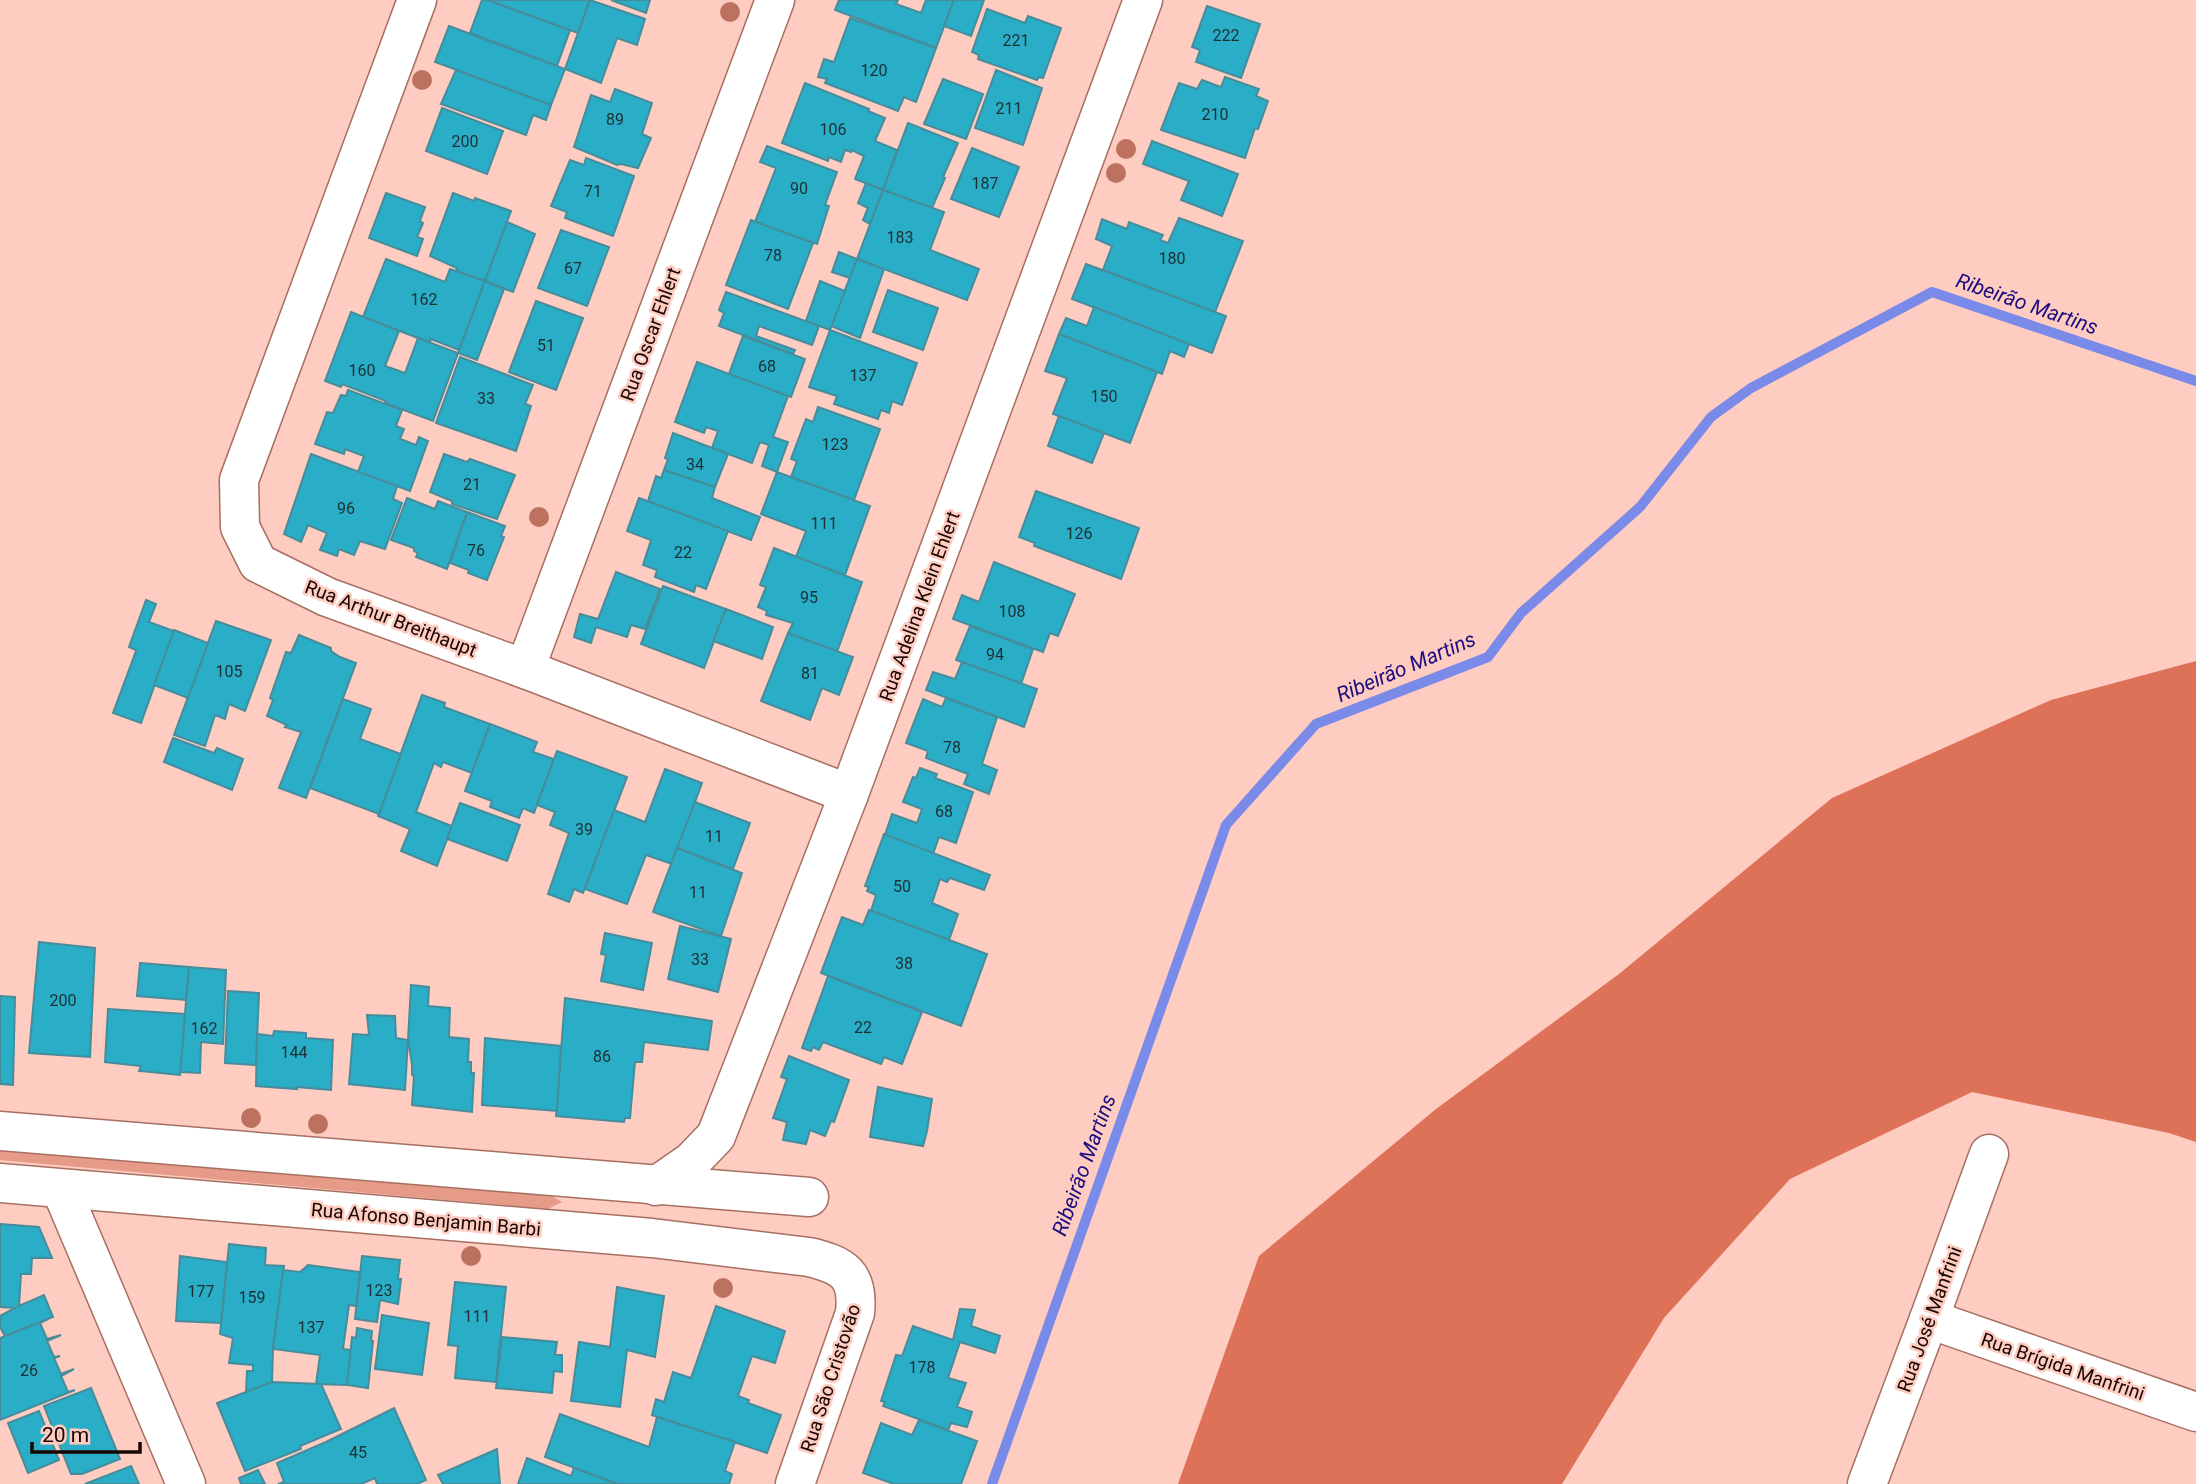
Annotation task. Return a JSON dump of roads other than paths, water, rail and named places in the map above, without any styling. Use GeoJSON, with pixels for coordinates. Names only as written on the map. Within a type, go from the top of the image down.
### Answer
{"type":"FeatureCollection","features":[{"type":"Feature","properties":{"kind":"street","name":"Rua Arthur Breithaupt"},"geometry":{"type":"LineString","coordinates":[[417,0],[239,480],[240,527],[258,563],[327,597],[526,669],[849,794]]}},
{"type":"Feature","properties":{"kind":"street","name":"Rua Oscar Ehlert"},"geometry":{"type":"LineString","coordinates":[[526,669],[775,0]]}},
{"type":"Feature","properties":{"kind":"street","name":"Rua Adelina Klein Ehlert"},"geometry":{"type":"LineString","coordinates":[[656,1186],[692,1161],[716,1136],[849,794],[1143,0]]}},
{"type":"Feature","properties":{"kind":"street"},"geometry":{"type":"LineString","coordinates":[[0,1131],[809,1197]]}},
{"type":"Feature","properties":{"kind":"street","name":"Rua José Manfrini"},"geometry":{"type":"LineString","coordinates":[[1867,1484],[1989,1154]]}},
{"type":"Feature","properties":{"kind":"street","name":"Rua Afonso Benjamin Barbi"},"geometry":{"type":"LineString","coordinates":[[0,1183],[652,1238],[808,1257],[834,1263],[847,1273]]}},
{"type":"Feature","properties":{"kind":"street"},"geometry":{"type":"LineString","coordinates":[[652,1238],[656,1186]]}},
{"type":"Feature","properties":{"kind":"street"},"geometry":{"type":"LineString","coordinates":[[61,1189],[186,1484]]}},
{"type":"Feature","properties":{"kind":"street","name":"Rua São Cristovão"},"geometry":{"type":"LineString","coordinates":[[795,1484],[855,1313],[857,1295],[847,1273]]}},
{"type":"Feature","properties":{"kind":"street","name":"Rua Brígida Manfrini"},"geometry":{"type":"LineString","coordinates":[[1930,1319],[2196,1412]]}},
{"type":"Feature","properties":{"kind":"waterway","name":"Ribeirão Martins"},"geometry":{"type":"LineString","coordinates":[[992,1484],[1226,825],[1316,724],[1488,657],[1521,613],[1640,507],[1711,417],[1751,388],[1932,292],[2196,381]]}}]}
